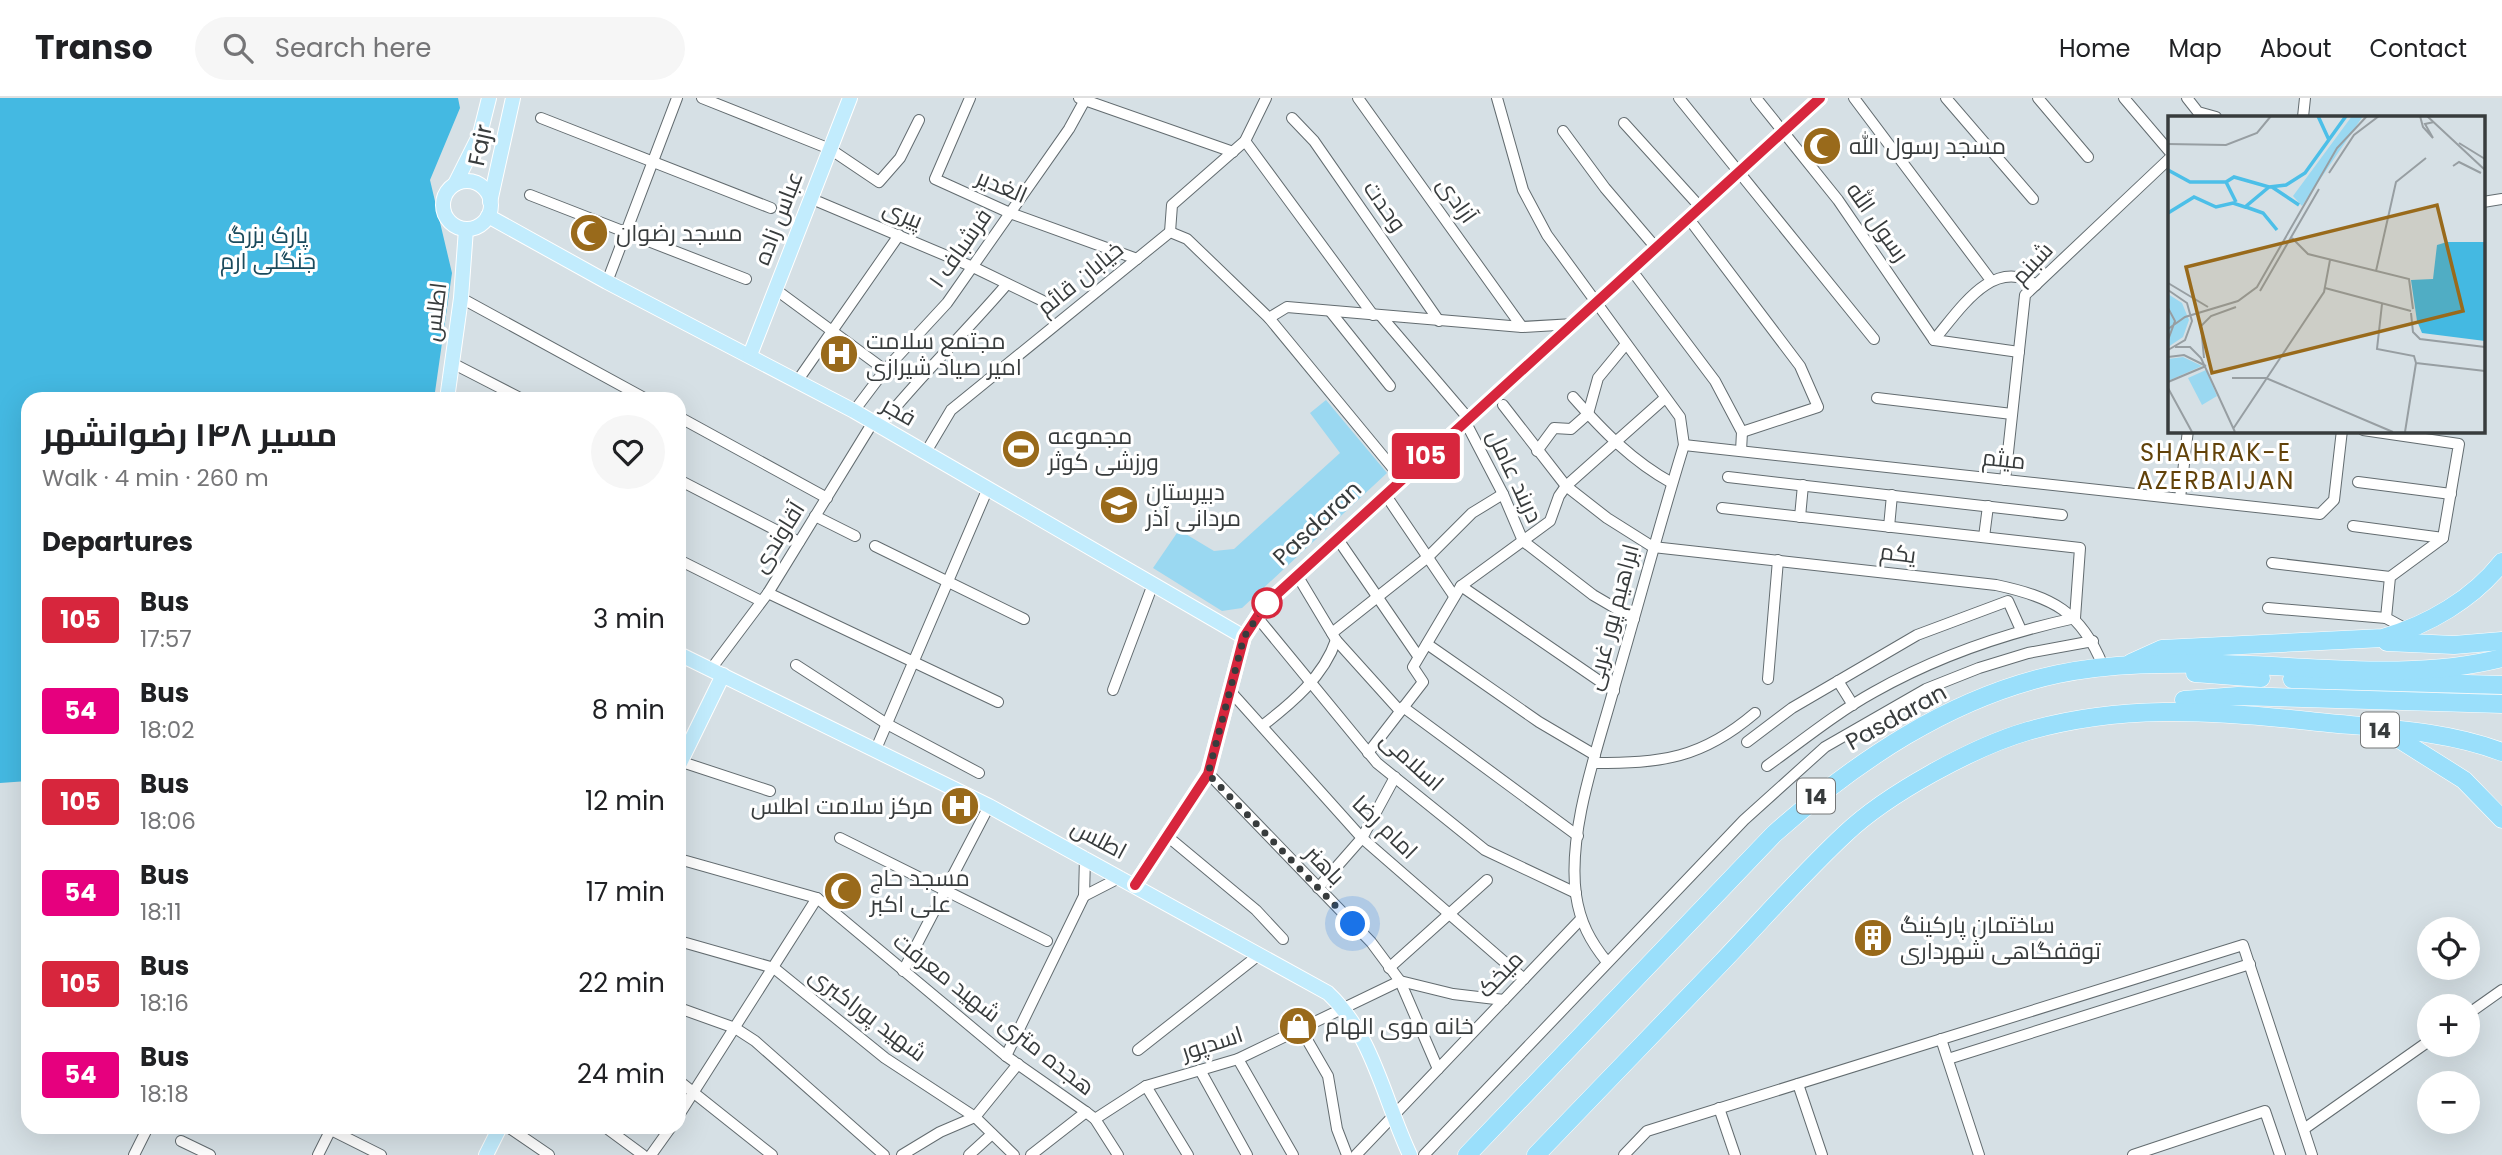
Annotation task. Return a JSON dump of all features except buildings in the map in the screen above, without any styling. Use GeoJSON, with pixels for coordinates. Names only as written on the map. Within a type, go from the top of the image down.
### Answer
{"type":"FeatureCollection","features":[{"type":"Feature","properties":{"kind":"highway"},"geometry":{"type":"LineString","coordinates":[[2357,641],[2408,631],[2439,616],[2502,562]]}},
{"type":"Feature","properties":{"kind":"highway"},"geometry":{"type":"LineString","coordinates":[[2125,665],[2162,649],[2357,641],[2454,645],[2502,641]]}},
{"type":"Feature","properties":{"kind":"highway","name":"Pasdaran"},"geometry":{"type":"LineString","coordinates":[[1467,1155],[1774,834],[1823,790],[1876,752],[1956,711],[2056,674],[2103,666],[2222,664],[2395,669],[2479,663],[2502,658]]}},
{"type":"Feature","properties":{"kind":"highway"},"geometry":{"type":"LineString","coordinates":[[2125,665],[2234,677],[2404,685],[2502,685]]}},
{"type":"Feature","properties":{"kind":"highway"},"geometry":{"type":"LineString","coordinates":[[2126,712],[2175,701],[2238,696],[2502,704]]}},
{"type":"Feature","properties":{"kind":"highway","name":"14"},"geometry":{"type":"LineString","coordinates":[[1536,1155],[1846,833],[1880,807],[1961,760],[2026,732],[2126,712],[2224,711],[2482,744],[2502,752]]}},
{"type":"Feature","properties":{"kind":"highway","name":"14"},"geometry":{"type":"LineString","coordinates":[[2385,730],[2464,780],[2502,819]]}},
{"type":"Feature","properties":{"kind":"main road","name":"Fajr"},"geometry":{"type":"LineString","coordinates":[[455,184],[480,134],[489,98]]}},
{"type":"Feature","properties":{"kind":"main road","name":"Fajr"},"geometry":{"type":"LineString","coordinates":[[489,209],[513,98]]}},
{"type":"Feature","properties":{"kind":"main road","name":"عباس زاده"},"geometry":{"type":"LineString","coordinates":[[750,355],[850,98]]}},
{"type":"Feature","properties":{"kind":"main road","name":"Pasdaran"},"geometry":{"type":"LineString","coordinates":[[1135,885],[1208,774],[1244,637],[1265,605],[1401,478],[1633,272],[1820,98]]}},
{"type":"Feature","properties":{"kind":"main road"},"geometry":{"type":"LineString","coordinates":[[455,184],[477,184],[484,188],[489,209],[479,226],[466,229],[452,224],[443,211],[445,195],[455,184]]}},
{"type":"Feature","properties":{"kind":"main road","name":"فجر"},"geometry":{"type":"LineString","coordinates":[[489,209],[607,282],[855,411],[1244,637]]}},
{"type":"Feature","properties":{"kind":"main road","name":"اطلس"},"geometry":{"type":"LineString","coordinates":[[448,392],[461,298],[466,229]]}},
{"type":"Feature","properties":{"kind":"main road","name":"اطلس"},"geometry":{"type":"LineString","coordinates":[[686,656],[989,806],[1328,993],[1345,1009],[1365,1040],[1392,1118],[1410,1155]]}},
{"type":"Feature","properties":{"kind":"main road"},"geometry":{"type":"LineString","coordinates":[[686,748],[717,672]]}},
{"type":"Feature","properties":{"kind":"main road"},"geometry":{"type":"LineString","coordinates":[[486,1155],[496,1134]]}},
{"type":"Feature","properties":{"kind":"street"},"geometry":{"type":"LineString","coordinates":[[607,282],[677,98]]}},
{"type":"Feature","properties":{"kind":"street"},"geometry":{"type":"LineString","coordinates":[[702,98],[830,149],[879,182],[900,158],[919,120]]}},
{"type":"Feature","properties":{"kind":"street","name":"الغدیر"},"geometry":{"type":"LineString","coordinates":[[970,98],[935,179],[1010,213],[1137,259]]}},
{"type":"Feature","properties":{"kind":"street"},"geometry":{"type":"LineString","coordinates":[[1266,98],[1245,141],[1172,205],[1170,232],[1187,239],[1269,318],[1401,478]]}},
{"type":"Feature","properties":{"kind":"street","name":"آزادی"},"geometry":{"type":"LineString","coordinates":[[1358,98],[1522,327]]}},
{"type":"Feature","properties":{"kind":"street"},"geometry":{"type":"LineString","coordinates":[[1497,98],[1522,190],[1547,235],[1680,417],[1684,445]]}},
{"type":"Feature","properties":{"kind":"street"},"geometry":{"type":"LineString","coordinates":[[1679,98],[1874,339]]}},
{"type":"Feature","properties":{"kind":"street","name":"رسول الله"},"geometry":{"type":"LineString","coordinates":[[1756,98],[1838,200],[1934,340]]}},
{"type":"Feature","properties":{"kind":"street"},"geometry":{"type":"LineString","coordinates":[[1854,98],[1990,279]]}},
{"type":"Feature","properties":{"kind":"street"},"geometry":{"type":"LineString","coordinates":[[1946,98],[2033,199]]}},
{"type":"Feature","properties":{"kind":"street"},"geometry":{"type":"LineString","coordinates":[[2038,98],[2088,157]]}},
{"type":"Feature","properties":{"kind":"street"},"geometry":{"type":"LineString","coordinates":[[2124,98],[2168,151]]}},
{"type":"Feature","properties":{"kind":"street"},"geometry":{"type":"LineString","coordinates":[[2187,98],[2198,112],[2212,116]]}},
{"type":"Feature","properties":{"kind":"street"},"geometry":{"type":"LineString","coordinates":[[2303,116],[2305,98]]}},
{"type":"Feature","properties":{"kind":"street"},"geometry":{"type":"LineString","coordinates":[[1083,99],[1233,152]]}},
{"type":"Feature","properties":{"kind":"street","name":"فرشباف ۱"},"geometry":{"type":"LineString","coordinates":[[855,411],[885,370],[947,303],[1069,129],[1083,99]]}},
{"type":"Feature","properties":{"kind":"street"},"geometry":{"type":"LineString","coordinates":[[541,118],[771,208]]}},
{"type":"Feature","properties":{"kind":"street","name":"وحدت"},"geometry":{"type":"LineString","coordinates":[[1292,118],[1314,141],[1439,321]]}},
{"type":"Feature","properties":{"kind":"street"},"geometry":{"type":"LineString","coordinates":[[1624,123],[1701,208]]}},
{"type":"Feature","properties":{"kind":"street"},"geometry":{"type":"LineString","coordinates":[[1563,131],[1605,188],[1657,249]]}},
{"type":"Feature","properties":{"kind":"street","name":"دربند عامل"},"geometry":{"type":"LineString","coordinates":[[1245,141],[1377,315],[1467,420],[1503,494],[1522,541],[1593,595],[1634,619]]}},
{"type":"Feature","properties":{"kind":"street","name":"شبنم"},"geometry":{"type":"LineString","coordinates":[[2005,480],[2025,295],[2168,159]]}},
{"type":"Feature","properties":{"kind":"street"},"geometry":{"type":"LineString","coordinates":[[530,195],[746,279]]}},
{"type":"Feature","properties":{"kind":"street"},"geometry":{"type":"LineString","coordinates":[[2484,202],[2502,199]]}},
{"type":"Feature","properties":{"kind":"street","name":"پیری"},"geometry":{"type":"LineString","coordinates":[[819,202],[972,267],[1045,302]]}},
{"type":"Feature","properties":{"kind":"street"},"geometry":{"type":"LineString","coordinates":[[1689,219],[1801,366],[1818,407],[1742,432]]}},
{"type":"Feature","properties":{"kind":"street","name":"خیابان قائم"},"geometry":{"type":"LineString","coordinates":[[926,452],[951,410],[1170,232]]}},
{"type":"Feature","properties":{"kind":"street"},"geometry":{"type":"LineString","coordinates":[[798,380],[899,235]]}},
{"type":"Feature","properties":{"kind":"street"},"geometry":{"type":"LineString","coordinates":[[1633,272],[1715,382],[1742,432],[1741,451]]}},
{"type":"Feature","properties":{"kind":"street"},"geometry":{"type":"LineString","coordinates":[[1934,340],[1990,279],[2016,276],[2036,285]]}},
{"type":"Feature","properties":{"kind":"street","name":"آقاوندی"},"geometry":{"type":"LineString","coordinates":[[717,672],[815,516],[877,424],[956,344],[1007,284]]}},
{"type":"Feature","properties":{"kind":"street"},"geometry":{"type":"LineString","coordinates":[[775,289],[885,370]]}},
{"type":"Feature","properties":{"kind":"street"},"geometry":{"type":"LineString","coordinates":[[461,298],[633,392]]}},
{"type":"Feature","properties":{"kind":"street"},"geometry":{"type":"LineString","coordinates":[[1269,318],[1287,306],[1522,327],[1574,324]]}},
{"type":"Feature","properties":{"kind":"street"},"geometry":{"type":"LineString","coordinates":[[1330,311],[1391,386]]}},
{"type":"Feature","properties":{"kind":"street"},"geometry":{"type":"LineString","coordinates":[[1934,340],[2019,352]]}},
{"type":"Feature","properties":{"kind":"street"},"geometry":{"type":"LineString","coordinates":[[1537,451],[1554,428],[1571,429],[1588,414],[1598,378],[1626,344]]}},
{"type":"Feature","properties":{"kind":"street"},"geometry":{"type":"LineString","coordinates":[[452,363],[508,392]]}},
{"type":"Feature","properties":{"kind":"street"},"geometry":{"type":"LineString","coordinates":[[1573,397],[1616,444],[1644,468],[1672,483]]}},
{"type":"Feature","properties":{"kind":"street"},"geometry":{"type":"LineString","coordinates":[[1368,753],[1423,682],[1413,667],[1461,586],[1550,521],[1559,496],[1566,486],[1665,398]]}},
{"type":"Feature","properties":{"kind":"street"},"geometry":{"type":"LineString","coordinates":[[1877,398],[2012,414]]}},
{"type":"Feature","properties":{"kind":"street"},"geometry":{"type":"LineString","coordinates":[[1503,405],[1566,486],[1607,518],[1653,547]]}},
{"type":"Feature","properties":{"kind":"street"},"geometry":{"type":"LineString","coordinates":[[686,421],[827,498]]}},
{"type":"Feature","properties":{"kind":"street"},"geometry":{"type":"LineString","coordinates":[[2180,498],[2188,432]]}},
{"type":"Feature","properties":{"kind":"street","name":"میثم"},"geometry":{"type":"LineString","coordinates":[[1684,445],[2320,514],[2334,500],[2342,432]]}},
{"type":"Feature","properties":{"kind":"street"},"geometry":{"type":"LineString","coordinates":[[2272,563],[2390,577],[2443,538],[2459,444],[2377,432]]}},
{"type":"Feature","properties":{"kind":"street","name":"ابراهیم پور غربی"},"geometry":{"type":"LineString","coordinates":[[1607,962],[1589,941],[1581,919],[1576,893],[1577,836],[1594,759],[1684,445]]}},
{"type":"Feature","properties":{"kind":"street"},"geometry":{"type":"LineString","coordinates":[[1728,477],[2062,515]]}},
{"type":"Feature","properties":{"kind":"street"},"geometry":{"type":"LineString","coordinates":[[2358,482],[2451,494]]}},
{"type":"Feature","properties":{"kind":"street"},"geometry":{"type":"LineString","coordinates":[[686,484],[799,542]]}},
{"type":"Feature","properties":{"kind":"street"},"geometry":{"type":"LineString","coordinates":[[1800,517],[1803,485]]}},
{"type":"Feature","properties":{"kind":"street"},"geometry":{"type":"LineString","coordinates":[[876,749],[988,488]]}},
{"type":"Feature","properties":{"kind":"street"},"geometry":{"type":"LineString","coordinates":[[1385,494],[1454,596]]}},
{"type":"Feature","properties":{"kind":"street"},"geometry":{"type":"LineString","coordinates":[[1262,726],[1291,704],[1329,659],[1334,637],[1428,557],[1472,513],[1503,494]]}},
{"type":"Feature","properties":{"kind":"street"},"geometry":{"type":"LineString","coordinates":[[1889,527],[1892,495]]}},
{"type":"Feature","properties":{"kind":"street"},"geometry":{"type":"LineString","coordinates":[[1984,537],[1988,506]]}},
{"type":"Feature","properties":{"kind":"street"},"geometry":{"type":"LineString","coordinates":[[1722,508],[2080,548],[2075,618],[2021,630],[1920,670],[1853,705],[1767,766]]}},
{"type":"Feature","properties":{"kind":"street"},"geometry":{"type":"LineString","coordinates":[[815,516],[855,536]]}},
{"type":"Feature","properties":{"kind":"street"},"geometry":{"type":"LineString","coordinates":[[2353,526],[2443,538]]}},
{"type":"Feature","properties":{"kind":"street"},"geometry":{"type":"LineString","coordinates":[[1337,538],[1418,656]]}},
{"type":"Feature","properties":{"kind":"street"},"geometry":{"type":"LineString","coordinates":[[875,546],[1024,619]]}},
{"type":"Feature","properties":{"kind":"street","name":"یکم"},"geometry":{"type":"LineString","coordinates":[[1653,547],[1996,585],[2031,593],[2075,618],[2093,641],[2103,666]]}},
{"type":"Feature","properties":{"kind":"street"},"geometry":{"type":"LineString","coordinates":[[1768,679],[1778,560]]}},
{"type":"Feature","properties":{"kind":"street"},"geometry":{"type":"LineString","coordinates":[[686,562],[914,662],[998,702]]}},
{"type":"Feature","properties":{"kind":"street"},"geometry":{"type":"LineString","coordinates":[[1297,575],[1334,637],[1401,709],[1577,836]]}},
{"type":"Feature","properties":{"kind":"street"},"geometry":{"type":"LineString","coordinates":[[2386,618],[2390,577]]}},
{"type":"Feature","properties":{"kind":"street"},"geometry":{"type":"LineString","coordinates":[[1113,690],[1153,584]]}},
{"type":"Feature","properties":{"kind":"street"},"geometry":{"type":"LineString","coordinates":[[1461,586],[1614,691]]}},
{"type":"Feature","properties":{"kind":"street"},"geometry":{"type":"LineString","coordinates":[[1747,742],[1792,708],[1917,635],[2008,601],[2021,630]]}},
{"type":"Feature","properties":{"kind":"street"},"geometry":{"type":"LineString","coordinates":[[2269,608],[2386,618],[2408,631]]}},
{"type":"Feature","properties":{"kind":"street","name":"اسلامی"},"geometry":{"type":"LineString","coordinates":[[1257,617],[1368,753],[1395,778],[1485,849],[1576,893]]}},
{"type":"Feature","properties":{"kind":"street"},"geometry":{"type":"LineString","coordinates":[[1424,1155],[1744,820],[1825,747],[1926,689],[1979,668],[2028,653],[2093,641]]}},
{"type":"Feature","properties":{"kind":"street"},"geometry":{"type":"LineString","coordinates":[[1427,644],[1594,759],[1677,758],[1728,737],[1755,713]]}},
{"type":"Feature","properties":{"kind":"street"},"geometry":{"type":"LineString","coordinates":[[796,665],[887,724],[979,773]]}},
{"type":"Feature","properties":{"kind":"street"},"geometry":{"type":"LineString","coordinates":[[1838,681],[1853,705]]}},
{"type":"Feature","properties":{"kind":"street","name":"امام رضا"},"geometry":{"type":"LineString","coordinates":[[1231,692],[1362,838],[1524,979]]}},
{"type":"Feature","properties":{"kind":"street"},"geometry":{"type":"LineString","coordinates":[[686,765],[770,791]]}},
{"type":"Feature","properties":{"kind":"street","name":"باهنر"},"geometry":{"type":"LineString","coordinates":[[1208,774],[1371,942],[1400,981],[1438,1069]]}},
{"type":"Feature","properties":{"kind":"street"},"geometry":{"type":"LineString","coordinates":[[1318,888],[1362,838],[1395,778]]}},
{"type":"Feature","properties":{"kind":"street"},"geometry":{"type":"LineString","coordinates":[[903,971],[989,806]]}},
{"type":"Feature","properties":{"kind":"street"},"geometry":{"type":"LineString","coordinates":[[1167,836],[1256,909],[1283,939]]}},
{"type":"Feature","properties":{"kind":"street"},"geometry":{"type":"LineString","coordinates":[[840,838],[1047,942]]}},
{"type":"Feature","properties":{"kind":"street"},"geometry":{"type":"LineString","coordinates":[[1006,1056],[1084,896],[1085,857]]}},
{"type":"Feature","properties":{"kind":"street","name":"هجده متری شهید معرفت"},"geometry":{"type":"LineString","coordinates":[[686,861],[817,898],[1006,1056],[1090,1116],[1118,1155]]}},
{"type":"Feature","properties":{"kind":"street"},"geometry":{"type":"LineString","coordinates":[[1084,896],[1121,877]]}},
{"type":"Feature","properties":{"kind":"street"},"geometry":{"type":"LineString","coordinates":[[1389,968],[1488,880]]}},
{"type":"Feature","properties":{"kind":"street"},"geometry":{"type":"LineString","coordinates":[[686,1105],[817,898]]}},
{"type":"Feature","properties":{"kind":"street","name":"میخک"},"geometry":{"type":"LineString","coordinates":[[1356,1155],[1581,919]]}},
{"type":"Feature","properties":{"kind":"street","name":"شهید پوراکبری"},"geometry":{"type":"LineString","coordinates":[[686,943],[774,968],[885,1058],[975,1117],[1014,1155]]}},
{"type":"Feature","properties":{"kind":"street"},"geometry":{"type":"LineString","coordinates":[[1624,1155],[1647,1131],[2243,945],[2312,1155]]}},
{"type":"Feature","properties":{"kind":"street"},"geometry":{"type":"LineString","coordinates":[[1138,1050],[1260,954]]}},
{"type":"Feature","properties":{"kind":"street"},"geometry":{"type":"LineString","coordinates":[[1948,1059],[2250,964]]}},
{"type":"Feature","properties":{"kind":"street"},"geometry":{"type":"LineString","coordinates":[[1400,981],[1453,994],[1504,1000]]}},
{"type":"Feature","properties":{"kind":"street","name":"اسدپور"},"geometry":{"type":"LineString","coordinates":[[1031,1155],[1090,1116],[1146,1086],[1238,1059],[1302,1031],[1400,981]]}},
{"type":"Feature","properties":{"kind":"street"},"geometry":{"type":"LineString","coordinates":[[2480,1005],[2501,990]]}},
{"type":"Feature","properties":{"kind":"street"},"geometry":{"type":"LineString","coordinates":[[686,1010],[735,1027],[755,1041],[884,1155]]}},
{"type":"Feature","properties":{"kind":"street"},"geometry":{"type":"LineString","coordinates":[[1302,1031],[1328,1076],[1337,1129],[1347,1155]]}},
{"type":"Feature","properties":{"kind":"street"},"geometry":{"type":"LineString","coordinates":[[1941,1039],[1979,1155]]}},
{"type":"Feature","properties":{"kind":"street"},"geometry":{"type":"LineString","coordinates":[[2304,1129],[2417,1049]]}},
{"type":"Feature","properties":{"kind":"street"},"geometry":{"type":"LineString","coordinates":[[1238,1059],[1293,1155]]}},
{"type":"Feature","properties":{"kind":"street"},"geometry":{"type":"LineString","coordinates":[[902,1155],[940,1132],[975,1117],[1018,1064]]}},
{"type":"Feature","properties":{"kind":"street"},"geometry":{"type":"LineString","coordinates":[[1200,1070],[1247,1155]]}},
{"type":"Feature","properties":{"kind":"street"},"geometry":{"type":"LineString","coordinates":[[1798,1084],[1822,1155]]}},
{"type":"Feature","properties":{"kind":"street"},"geometry":{"type":"LineString","coordinates":[[686,1086],[772,1155]]}},
{"type":"Feature","properties":{"kind":"street"},"geometry":{"type":"LineString","coordinates":[[1146,1086],[1188,1155]]}},
{"type":"Feature","properties":{"kind":"street"},"geometry":{"type":"LineString","coordinates":[[1719,1108],[1735,1155]]}},
{"type":"Feature","properties":{"kind":"street"},"geometry":{"type":"LineString","coordinates":[[2133,1155],[2265,1111],[2280,1155]]}},
{"type":"Feature","properties":{"kind":"street"},"geometry":{"type":"LineString","coordinates":[[134,1155],[144,1134]]}},
{"type":"Feature","properties":{"kind":"street"},"geometry":{"type":"LineString","coordinates":[[318,1155],[327,1134]]}},
{"type":"Feature","properties":{"kind":"street"},"geometry":{"type":"LineString","coordinates":[[341,1134],[381,1155]]}},
{"type":"Feature","properties":{"kind":"street"},"geometry":{"type":"LineString","coordinates":[[529,1134],[549,1155]]}},
{"type":"Feature","properties":{"kind":"street"},"geometry":{"type":"LineString","coordinates":[[614,1134],[643,1155]]}},
{"type":"Feature","properties":{"kind":"street"},"geometry":{"type":"LineString","coordinates":[[651,1155],[666,1134]]}},
{"type":"Feature","properties":{"kind":"street"},"geometry":{"type":"LineString","coordinates":[[969,1155],[992,1134]]}},
{"type":"Feature","properties":{"kind":"street"},"geometry":{"type":"LineString","coordinates":[[181,1141],[210,1155]]}},
{"type":"Feature","properties":{"kind":"shaded area"},"geometry":{"type":"Polygon","coordinates":[[[1326,400],[1387,473],[1242,608],[1222,611],[1153,568],[1179,530],[1214,551],[1234,549],[1340,453],[1310,413],[1326,400]]]}},
{"type":"Feature","properties":{"kind":"green space","name":"پارک بزرگ جنگلی ارم"},"geometry":{"type":"Polygon","coordinates":[[[0,98],[458,98],[460,108],[430,180],[452,273],[435,392],[21,392],[21,782],[0,783],[0,98]]]}},
{"type":"Feature","properties":{"kind":"bus line","name":"105"},"geometry":{"type":"LineString","coordinates":[[1135,885],[1208,774],[1244,637],[1265,605],[1401,478],[1633,272],[1820,98]]}},
{"type":"Feature","properties":{"kind":"place","name":"مسجد رسول الله"},"geometry":{"type":"Point","coordinates":[1822,146]}},
{"type":"Feature","properties":{"kind":"place","name":"مسجد رضوان"},"geometry":{"type":"Point","coordinates":[589,233]}},
{"type":"Feature","properties":{"kind":"place","name":"مجتمع سلامت امیر صیاد شیرازی"},"geometry":{"type":"Point","coordinates":[839,354]}},
{"type":"Feature","properties":{"kind":"place","name":"مجموعه ورزشی کوثر"},"geometry":{"type":"Point","coordinates":[1021,449]}},
{"type":"Feature","properties":{"kind":"place","name":"دبیرستان مردانی آذر"},"geometry":{"type":"Point","coordinates":[1119,505]}},
{"type":"Feature","properties":{"kind":"place","name":"مرکز سلامت اطلس"},"geometry":{"type":"Point","coordinates":[960,806]}},
{"type":"Feature","properties":{"kind":"place","name":"مسجد حاج علی اکبر"},"geometry":{"type":"Point","coordinates":[843,891]}},
{"type":"Feature","properties":{"kind":"place","name":"ساختمان پارکینگ توقفگاهی شهرداری"},"geometry":{"type":"Point","coordinates":[1873,938]}},
{"type":"Feature","properties":{"kind":"place","name":"خانه موی الهام"},"geometry":{"type":"Point","coordinates":[1298,1026]}},
{"type":"Feature","properties":{"kind":"district","name":"SHAHRAK-E AZERBAIJAN"},"geometry":{"type":"Point","coordinates":[2216,466]}},
{"type":"Feature","properties":{"kind":"route"},"geometry":{"type":"LineString","coordinates":[[1267,603],[1244,637],[1208,774],[1353,924]]}}]}
